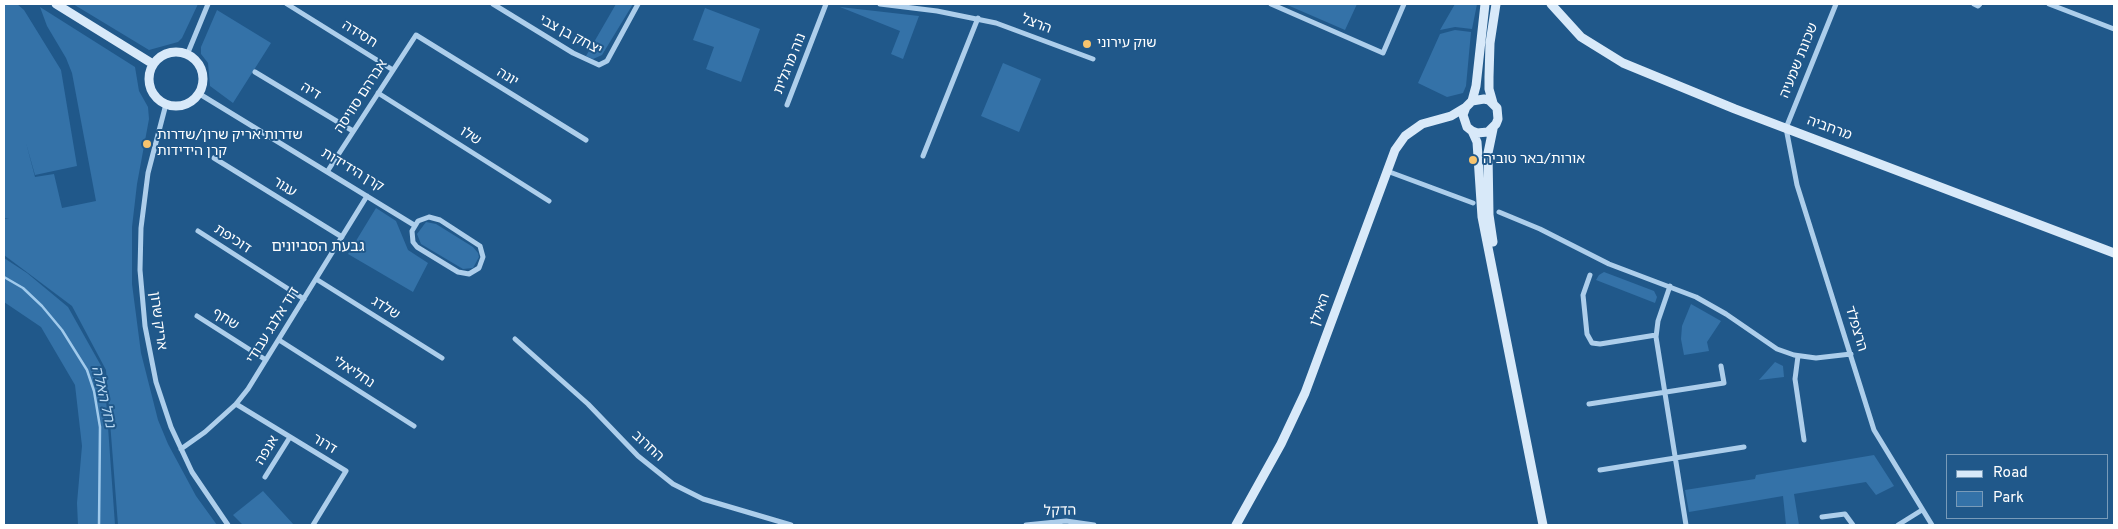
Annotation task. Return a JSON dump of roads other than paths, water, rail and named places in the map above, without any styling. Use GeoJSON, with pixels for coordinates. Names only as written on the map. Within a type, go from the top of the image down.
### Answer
{"type":"FeatureCollection","features":[{"type":"Feature","properties":{"kind":"street"},"geometry":{"type":"LineString","coordinates":[[56,4],[154,64]]}},
{"type":"Feature","properties":{"kind":"street"},"geometry":{"type":"LineString","coordinates":[[187,55],[208,4]]}},
{"type":"Feature","properties":{"kind":"street","name":"חסידה"},"geometry":{"type":"LineString","coordinates":[[287,4],[393,70]]}},
{"type":"Feature","properties":{"kind":"street","name":"יצחק בן צבי"},"geometry":{"type":"LineString","coordinates":[[493,4],[573,53],[599,65],[606,61],[638,4]]}},
{"type":"Feature","properties":{"kind":"street","name":"נוה מרגלית"},"geometry":{"type":"LineString","coordinates":[[787,105],[826,4]]}},
{"type":"Feature","properties":{"kind":"street","name":"הרצל"},"geometry":{"type":"LineString","coordinates":[[880,4],[919,6],[996,22],[1093,59]]}},
{"type":"Feature","properties":{"kind":"street"},"geometry":{"type":"LineString","coordinates":[[1271,4],[1383,53],[1404,4]]}},
{"type":"Feature","properties":{"kind":"street"},"geometry":{"type":"LineString","coordinates":[[1485,4],[1478,74],[1469,104],[1463,116],[1476,142],[1482,217],[1543,525]]}},
{"type":"Feature","properties":{"kind":"street"},"geometry":{"type":"LineString","coordinates":[[1493,104],[1489,89],[1490,43],[1496,4]]}},
{"type":"Feature","properties":{"kind":"street","name":"מרחביה"},"geometry":{"type":"LineString","coordinates":[[1551,4],[1580,36],[1623,63],[1786,128],[2114,253]]}},
{"type":"Feature","properties":{"kind":"street","name":"שכונת שמעיה"},"geometry":{"type":"LineString","coordinates":[[1786,128],[1836,4]]}},
{"type":"Feature","properties":{"kind":"street"},"geometry":{"type":"LineString","coordinates":[[1974,4],[1978,6],[1980,4]]}},
{"type":"Feature","properties":{"kind":"street"},"geometry":{"type":"LineString","coordinates":[[2049,4],[2114,29]]}},
{"type":"Feature","properties":{"kind":"street"},"geometry":{"type":"LineString","coordinates":[[923,156],[978,18]]}},
{"type":"Feature","properties":{"kind":"street","name":"אברהם סוויסה"},"geometry":{"type":"LineString","coordinates":[[327,172],[416,35]]}},
{"type":"Feature","properties":{"kind":"street","name":"יונה"},"geometry":{"type":"LineString","coordinates":[[416,35],[586,140]]}},
{"type":"Feature","properties":{"kind":"street"},"geometry":{"type":"LineString","coordinates":[[168,53],[187,55],[200,67],[202,76],[198,93],[188,103],[181,105],[166,104],[154,94],[150,87],[149,79],[154,64],[168,53]]}},
{"type":"Feature","properties":{"kind":"street","name":"דיה"},"geometry":{"type":"LineString","coordinates":[[255,72],[353,132]]}},
{"type":"Feature","properties":{"kind":"street","name":"שלו"},"geometry":{"type":"LineString","coordinates":[[378,92],[549,201]]}},
{"type":"Feature","properties":{"kind":"street","name":"קרן הידידות"},"geometry":{"type":"LineString","coordinates":[[198,93],[414,225]]}},
{"type":"Feature","properties":{"kind":"street"},"geometry":{"type":"LineString","coordinates":[[1469,104],[1484,99],[1497,108],[1498,119],[1493,129],[1488,153],[1489,215],[1503,329]]}},
{"type":"Feature","properties":{"kind":"street","name":"אריק שרון"},"geometry":{"type":"LineString","coordinates":[[166,104],[152,157],[144,199],[140,270],[144,317],[156,382],[171,427],[203,491],[228,525]]}},
{"type":"Feature","properties":{"kind":"street","name":"האילן"},"geometry":{"type":"LineString","coordinates":[[1236,525],[1281,444],[1308,385],[1395,150],[1405,136],[1422,124],[1441,119],[1469,104]]}},
{"type":"Feature","properties":{"kind":"street","name":"האילן"},"geometry":{"type":"LineString","coordinates":[[1441,119],[1460,120],[1469,127]]}},
{"type":"Feature","properties":{"kind":"street"},"geometry":{"type":"LineString","coordinates":[[1469,127],[1483,133],[1493,129]]}},
{"type":"Feature","properties":{"kind":"street","name":"הרצפלד"},"geometry":{"type":"LineString","coordinates":[[1786,128],[1797,185],[1874,430],[1932,525]]}},
{"type":"Feature","properties":{"kind":"street","name":"עגור"},"geometry":{"type":"LineString","coordinates":[[214,158],[342,237]]}},
{"type":"Feature","properties":{"kind":"street"},"geometry":{"type":"LineString","coordinates":[[1386,171],[1474,203]]}},
{"type":"Feature","properties":{"kind":"street","name":"דוד אלבג עבודי"},"geometry":{"type":"LineString","coordinates":[[181,449],[205,432],[236,404],[248,389],[367,196]]}},
{"type":"Feature","properties":{"kind":"street"},"geometry":{"type":"LineString","coordinates":[[1500,212],[1540,229],[1607,263],[1696,297],[1726,314],[1777,349],[1798,356],[1826,358],[1851,354]]}},
{"type":"Feature","properties":{"kind":"street"},"geometry":{"type":"LineString","coordinates":[[429,217],[440,220],[480,246],[483,257],[479,268],[469,274],[458,272],[417,247],[412,236],[414,225],[423,218],[429,217]]}},
{"type":"Feature","properties":{"kind":"street","name":"דוכיפת"},"geometry":{"type":"LineString","coordinates":[[198,232],[304,299]]}},
{"type":"Feature","properties":{"kind":"street"},"geometry":{"type":"LineString","coordinates":[[1590,276],[1583,295],[1589,340],[1600,344],[1656,335]]}},
{"type":"Feature","properties":{"kind":"street","name":"שלדג"},"geometry":{"type":"LineString","coordinates":[[316,279],[442,358]]}},
{"type":"Feature","properties":{"kind":"street"},"geometry":{"type":"LineString","coordinates":[[1670,286],[1658,320],[1656,335],[1686,525]]}},
{"type":"Feature","properties":{"kind":"street","name":"שחף"},"geometry":{"type":"LineString","coordinates":[[197,316],[266,360]]}},
{"type":"Feature","properties":{"kind":"street","name":"החרוב"},"geometry":{"type":"LineString","coordinates":[[516,339],[588,404],[638,456],[673,484],[703,499],[791,525]]}},
{"type":"Feature","properties":{"kind":"street","name":"נחליאלי"},"geometry":{"type":"LineString","coordinates":[[279,340],[414,426]]}},
{"type":"Feature","properties":{"kind":"street"},"geometry":{"type":"LineString","coordinates":[[1798,356],[1795,379],[1804,440]]}},
{"type":"Feature","properties":{"kind":"street"},"geometry":{"type":"LineString","coordinates":[[1589,404],[1724,383],[1721,366]]}},
{"type":"Feature","properties":{"kind":"street","name":"דרור"},"geometry":{"type":"LineString","coordinates":[[236,404],[346,472],[313,525]]}},
{"type":"Feature","properties":{"kind":"street","name":"אנפה"},"geometry":{"type":"LineString","coordinates":[[265,477],[290,437]]}},
{"type":"Feature","properties":{"kind":"street"},"geometry":{"type":"LineString","coordinates":[[1600,470],[1744,447]]}},
{"type":"Feature","properties":{"kind":"street"},"geometry":{"type":"LineString","coordinates":[[1898,525],[1922,510]]}},
{"type":"Feature","properties":{"kind":"street"},"geometry":{"type":"LineString","coordinates":[[1822,517],[1846,514],[1853,525]]}},
{"type":"Feature","properties":{"kind":"street","name":"הדקל"},"geometry":{"type":"LineString","coordinates":[[1026,525],[1066,521],[1094,525]]}},
{"type":"Feature","properties":{"kind":"waterway","name":"נחל האלה"},"geometry":{"type":"LineString","coordinates":[[4,277],[23,288],[42,306],[62,330],[87,370],[94,391],[100,427],[99,525]]}},
{"type":"Feature","properties":{"kind":"place","name":"שוק עירוני"},"geometry":{"type":"Point","coordinates":[1087,44]}},
{"type":"Feature","properties":{"kind":"place","name":"שדרות אריק שרון/שדרות קרן הידידות"},"geometry":{"type":"Point","coordinates":[147,144]}},
{"type":"Feature","properties":{"kind":"place","name":"אורות/באר טוביה"},"geometry":{"type":"Point","coordinates":[1473,160]}},
{"type":"Feature","properties":{"kind":"district","name":"גבעת הסביונים"},"geometry":{"type":"Point","coordinates":[318,248]}}]}
